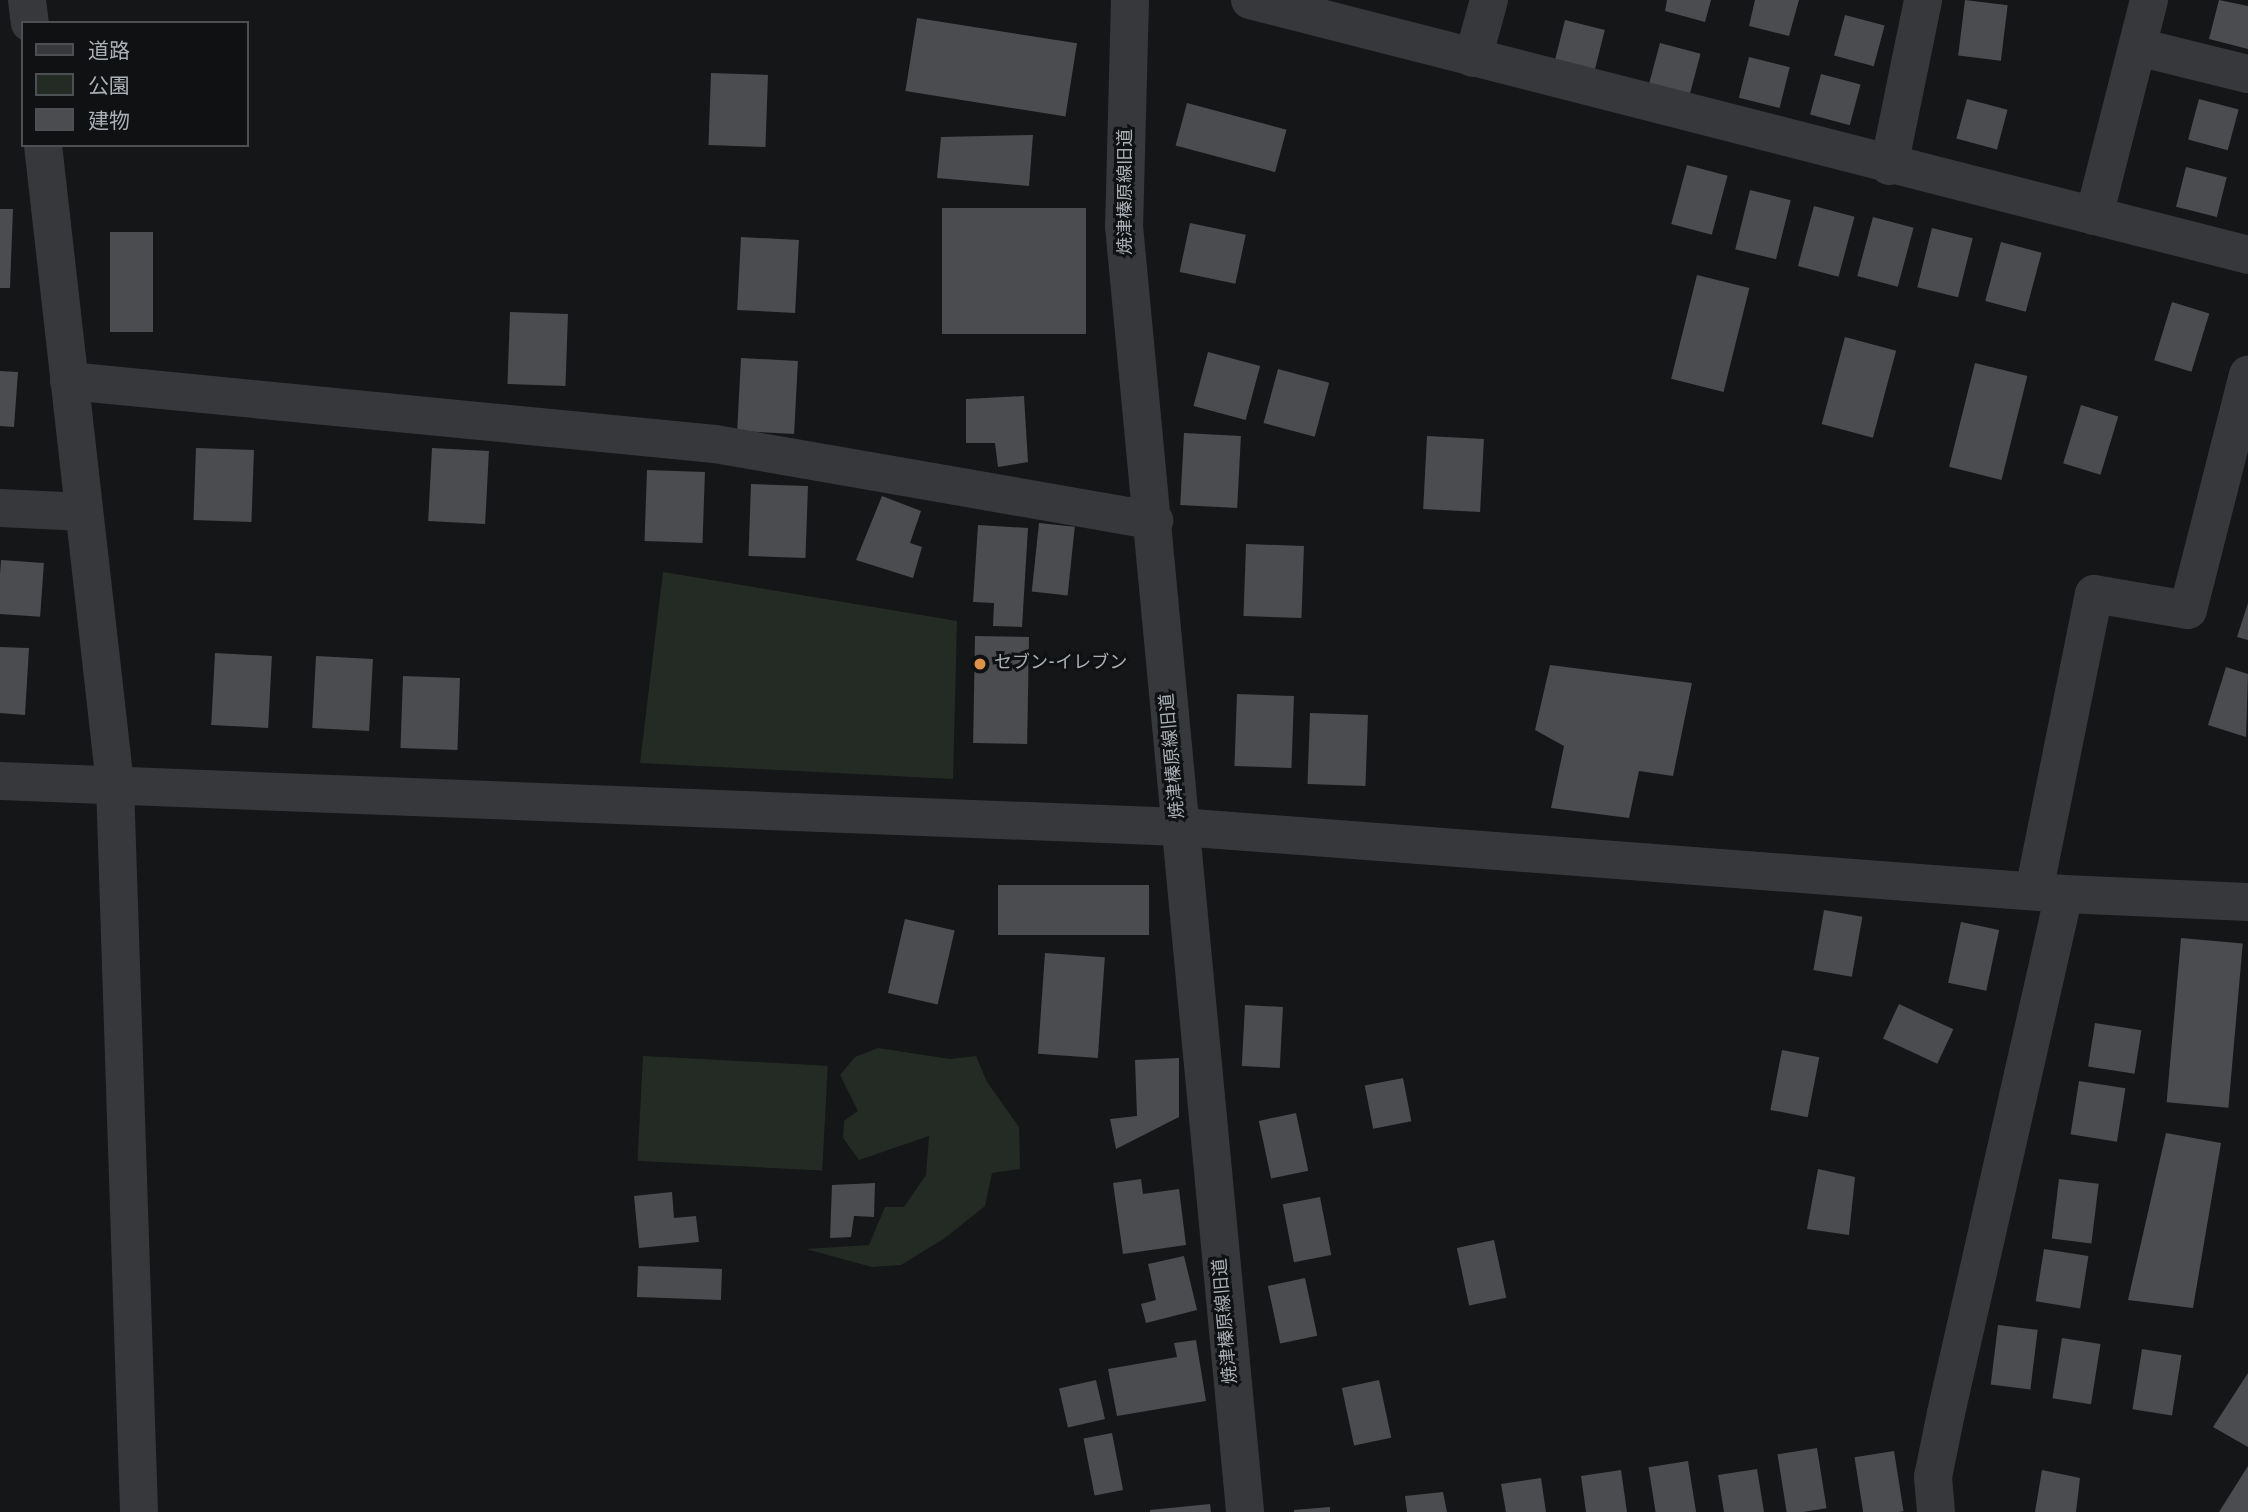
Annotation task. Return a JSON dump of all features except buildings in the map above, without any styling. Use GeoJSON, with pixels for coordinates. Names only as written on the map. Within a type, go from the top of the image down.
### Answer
{"type":"FeatureCollection","features":[{"type":"Feature","properties":{"kind":"street"},"geometry":{"type":"LineString","coordinates":[[27,0],[30,21]]}},
{"type":"Feature","properties":{"kind":"street","name":"焼津榛原線旧道"},"geometry":{"type":"LineString","coordinates":[[1130,0],[1124,226],[1154,521],[1245,1512]]}},
{"type":"Feature","properties":{"kind":"street"},"geometry":{"type":"LineString","coordinates":[[1250,0],[1889,166],[2248,255]]}},
{"type":"Feature","properties":{"kind":"street"},"geometry":{"type":"LineString","coordinates":[[1473,58],[1489,0]]}},
{"type":"Feature","properties":{"kind":"street"},"geometry":{"type":"LineString","coordinates":[[1889,166],[1923,0]]}},
{"type":"Feature","properties":{"kind":"street"},"geometry":{"type":"LineString","coordinates":[[2094,216],[2149,0]]}},
{"type":"Feature","properties":{"kind":"street"},"geometry":{"type":"LineString","coordinates":[[2138,47],[2248,74]]}},
{"type":"Feature","properties":{"kind":"street"},"geometry":{"type":"LineString","coordinates":[[43,147],[116,785],[139,1512]]}},
{"type":"Feature","properties":{"kind":"street"},"geometry":{"type":"LineString","coordinates":[[1936,1512],[1933,1477],[2049,893],[2094,594],[2188,610],[2237,464],[2248,375]]}},
{"type":"Feature","properties":{"kind":"street"},"geometry":{"type":"LineString","coordinates":[[69,381],[715,444],[1154,521]]}},
{"type":"Feature","properties":{"kind":"street"},"geometry":{"type":"LineString","coordinates":[[0,508],[84,512]]}},
{"type":"Feature","properties":{"kind":"street"},"geometry":{"type":"LineString","coordinates":[[0,781],[1180,827],[2049,893],[2248,902]]}},
{"type":"Feature","properties":{"kind":"green space"},"geometry":{"type":"Polygon","coordinates":[[[663,572],[957,621],[953,779],[640,763],[663,572]]]}},
{"type":"Feature","properties":{"kind":"green space"},"geometry":{"type":"Polygon","coordinates":[[[878,1048],[950,1059],[976,1056],[987,1082],[1019,1127],[1020,1169],[992,1173],[985,1206],[945,1238],[901,1265],[872,1267],[806,1249],[869,1245],[885,1207],[904,1207],[926,1175],[929,1136],[859,1160],[843,1138],[844,1121],[858,1111],[840,1075],[855,1057],[878,1048]]]}},
{"type":"Feature","properties":{"kind":"green space"},"geometry":{"type":"Polygon","coordinates":[[[643,1056],[828,1066],[822,1171],[638,1161],[643,1056]]]}},
{"type":"Feature","properties":{"kind":"place","name":"セブン-イレブン"},"geometry":{"type":"Point","coordinates":[980,664]}}]}
